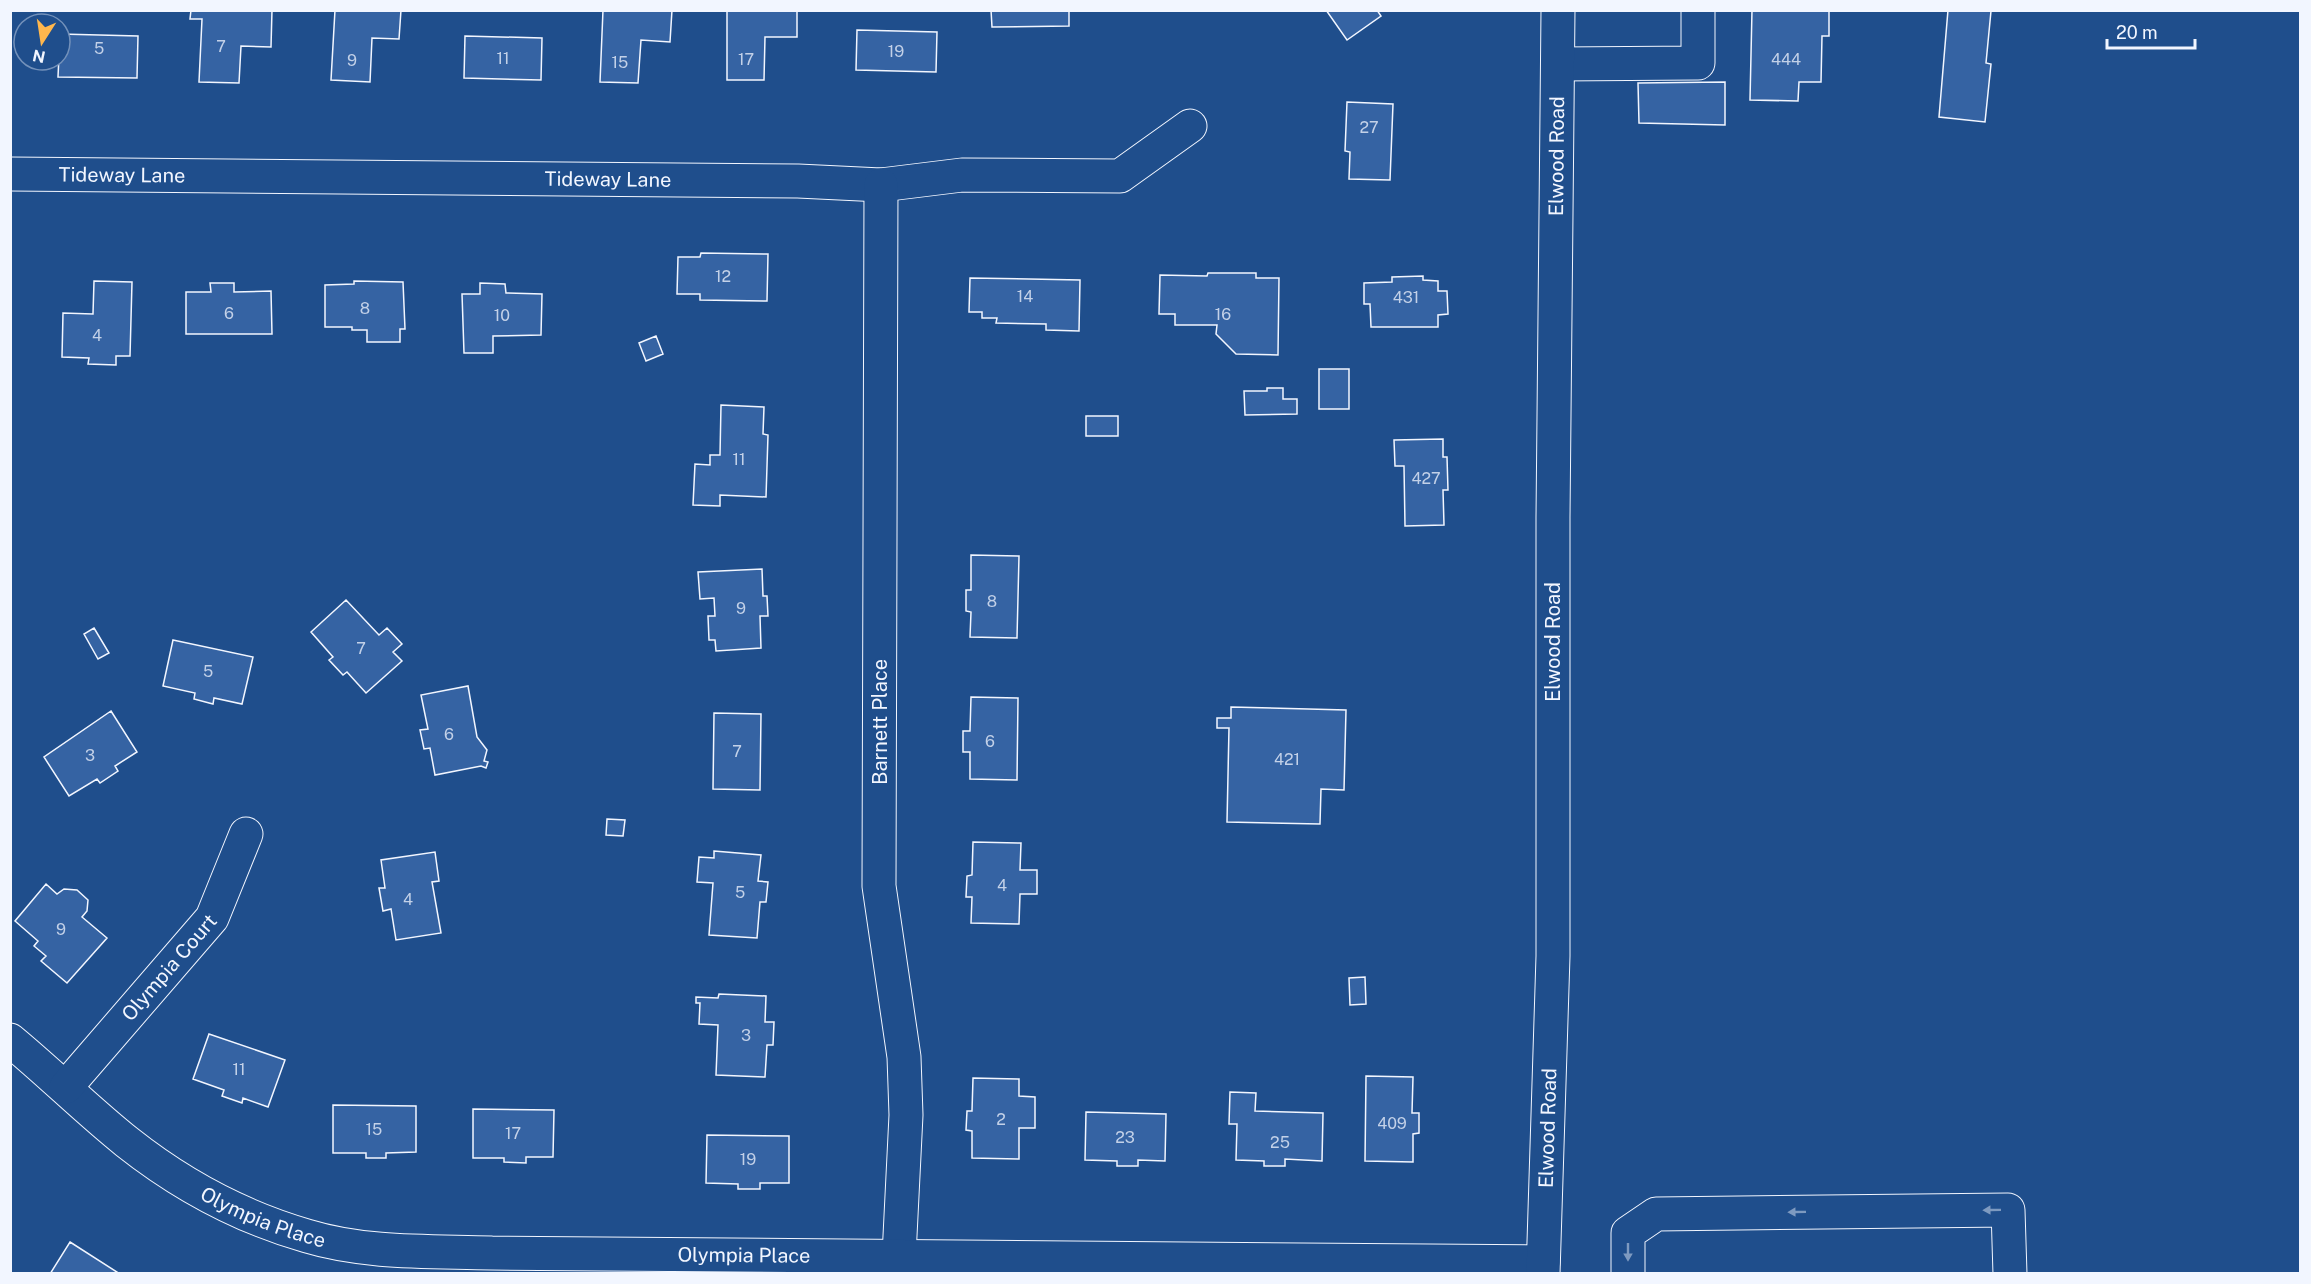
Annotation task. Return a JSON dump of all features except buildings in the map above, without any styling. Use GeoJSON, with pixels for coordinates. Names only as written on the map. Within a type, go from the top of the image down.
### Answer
{"type":"FeatureCollection","features":[{"type":"Feature","properties":{"kind":"street","name":"Elwood Road"},"geometry":{"type":"LineString","coordinates":[[1543,1268],[1553,956],[1553,506],[1558,10]]}},
{"type":"Feature","properties":{"kind":"street"},"geometry":{"type":"LineString","coordinates":[[1558,64],[1698,63],[1698,10]]}},
{"type":"Feature","properties":{"kind":"street","name":"Tideway Lane"},"geometry":{"type":"LineString","coordinates":[[10,174],[798,181],[881,185],[962,176],[1120,176],[1191,126]]}},
{"type":"Feature","properties":{"kind":"street","name":"Barnett Place"},"geometry":{"type":"LineString","coordinates":[[881,185],[879,886],[904,1057],[906,1115],[899,1256]]}},
{"type":"Feature","properties":{"kind":"street","name":"Olympia Court"},"geometry":{"type":"LineString","coordinates":[[66,1087],[212,918],[246,834]]}},
{"type":"Feature","properties":{"kind":"street","name":"Olympia Place"},"geometry":{"type":"LineString","coordinates":[[10,1040],[126,1141],[184,1182],[243,1214],[308,1237],[386,1250],[480,1253],[899,1256],[1543,1268]]}},
{"type":"Feature","properties":{"kind":"street"},"geometry":{"type":"LineString","coordinates":[[1628,1274],[1628,1233],[1656,1214],[2008,1210],[2010,1274]]}}]}
